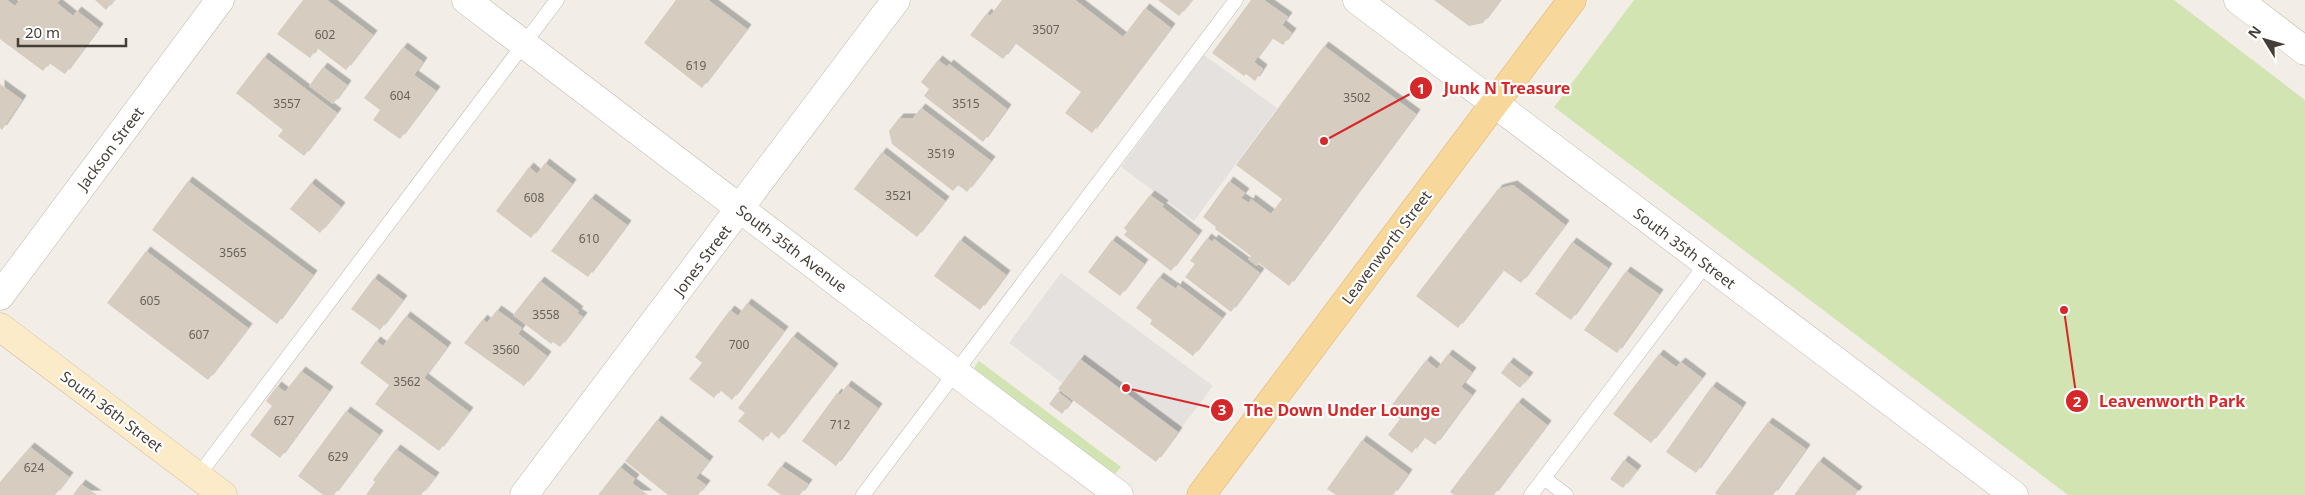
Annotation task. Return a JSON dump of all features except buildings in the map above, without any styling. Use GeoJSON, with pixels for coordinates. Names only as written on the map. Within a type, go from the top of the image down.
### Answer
{"type":"FeatureCollection","features":[{"type":"Feature","properties":{"kind":"main road","name":"Leavenworth Street"},"geometry":{"type":"LineString","coordinates":[[1201,495],[1572,0]]}},
{"type":"Feature","properties":{"kind":"street","name":"Jackson Street"},"geometry":{"type":"LineString","coordinates":[[0,296],[220,0]]}},
{"type":"Feature","properties":{"kind":"street","name":"South 35th Avenue"},"geometry":{"type":"LineString","coordinates":[[466,0],[1119,495]]}},
{"type":"Feature","properties":{"kind":"street","name":"Jones Street"},"geometry":{"type":"LineString","coordinates":[[524,495],[896,0]]}},
{"type":"Feature","properties":{"kind":"street","name":"South 35th Street"},"geometry":{"type":"LineString","coordinates":[[1358,0],[2014,495]]}},
{"type":"Feature","properties":{"kind":"street"},"geometry":{"type":"LineString","coordinates":[[2238,0],[2305,51]]}},
{"type":"Feature","properties":{"kind":"street","name":"South 36th Street"},"geometry":{"type":"LineString","coordinates":[[0,327],[223,495]]}},
{"type":"Feature","properties":{"kind":"lane"},"geometry":{"type":"LineString","coordinates":[[198,476],[557,0]]}},
{"type":"Feature","properties":{"kind":"lane"},"geometry":{"type":"LineString","coordinates":[[863,495],[1236,0]]}},
{"type":"Feature","properties":{"kind":"lane"},"geometry":{"type":"LineString","coordinates":[[1531,495],[1706,264]]}},
{"type":"Feature","properties":{"kind":"lane"},"geometry":{"type":"LineString","coordinates":[[1544,478],[1566,495]]}},
{"type":"Feature","properties":{"kind":"green space"},"geometry":{"type":"Polygon","coordinates":[[[1634,0],[2174,0],[2305,100],[2305,495],[2068,495],[1554,107],[1634,0]]]}},
{"type":"Feature","properties":{"kind":"green space"},"geometry":{"type":"Polygon","coordinates":[[[979,361],[1121,467],[1115,474],[974,368],[979,361]]]}},
{"type":"Feature","properties":{"kind":"shaded area"},"geometry":{"type":"Polygon","coordinates":[[[1204,55],[1277,108],[1194,221],[1121,167],[1204,55]]]}},
{"type":"Feature","properties":{"kind":"shaded area"},"geometry":{"type":"Polygon","coordinates":[[[1061,273],[1213,386],[1178,432],[1080,359],[1062,383],[1009,343],[1061,273]]]}},
{"type":"Feature","properties":{"kind":"place","name":"Junk N Treasure"},"geometry":{"type":"Point","coordinates":[1324,141]}},
{"type":"Feature","properties":{"kind":"place","name":"Leavenworth Park"},"geometry":{"type":"Point","coordinates":[2064,310]}},
{"type":"Feature","properties":{"kind":"place","name":"The Down Under Lounge"},"geometry":{"type":"Point","coordinates":[1126,388]}}]}
